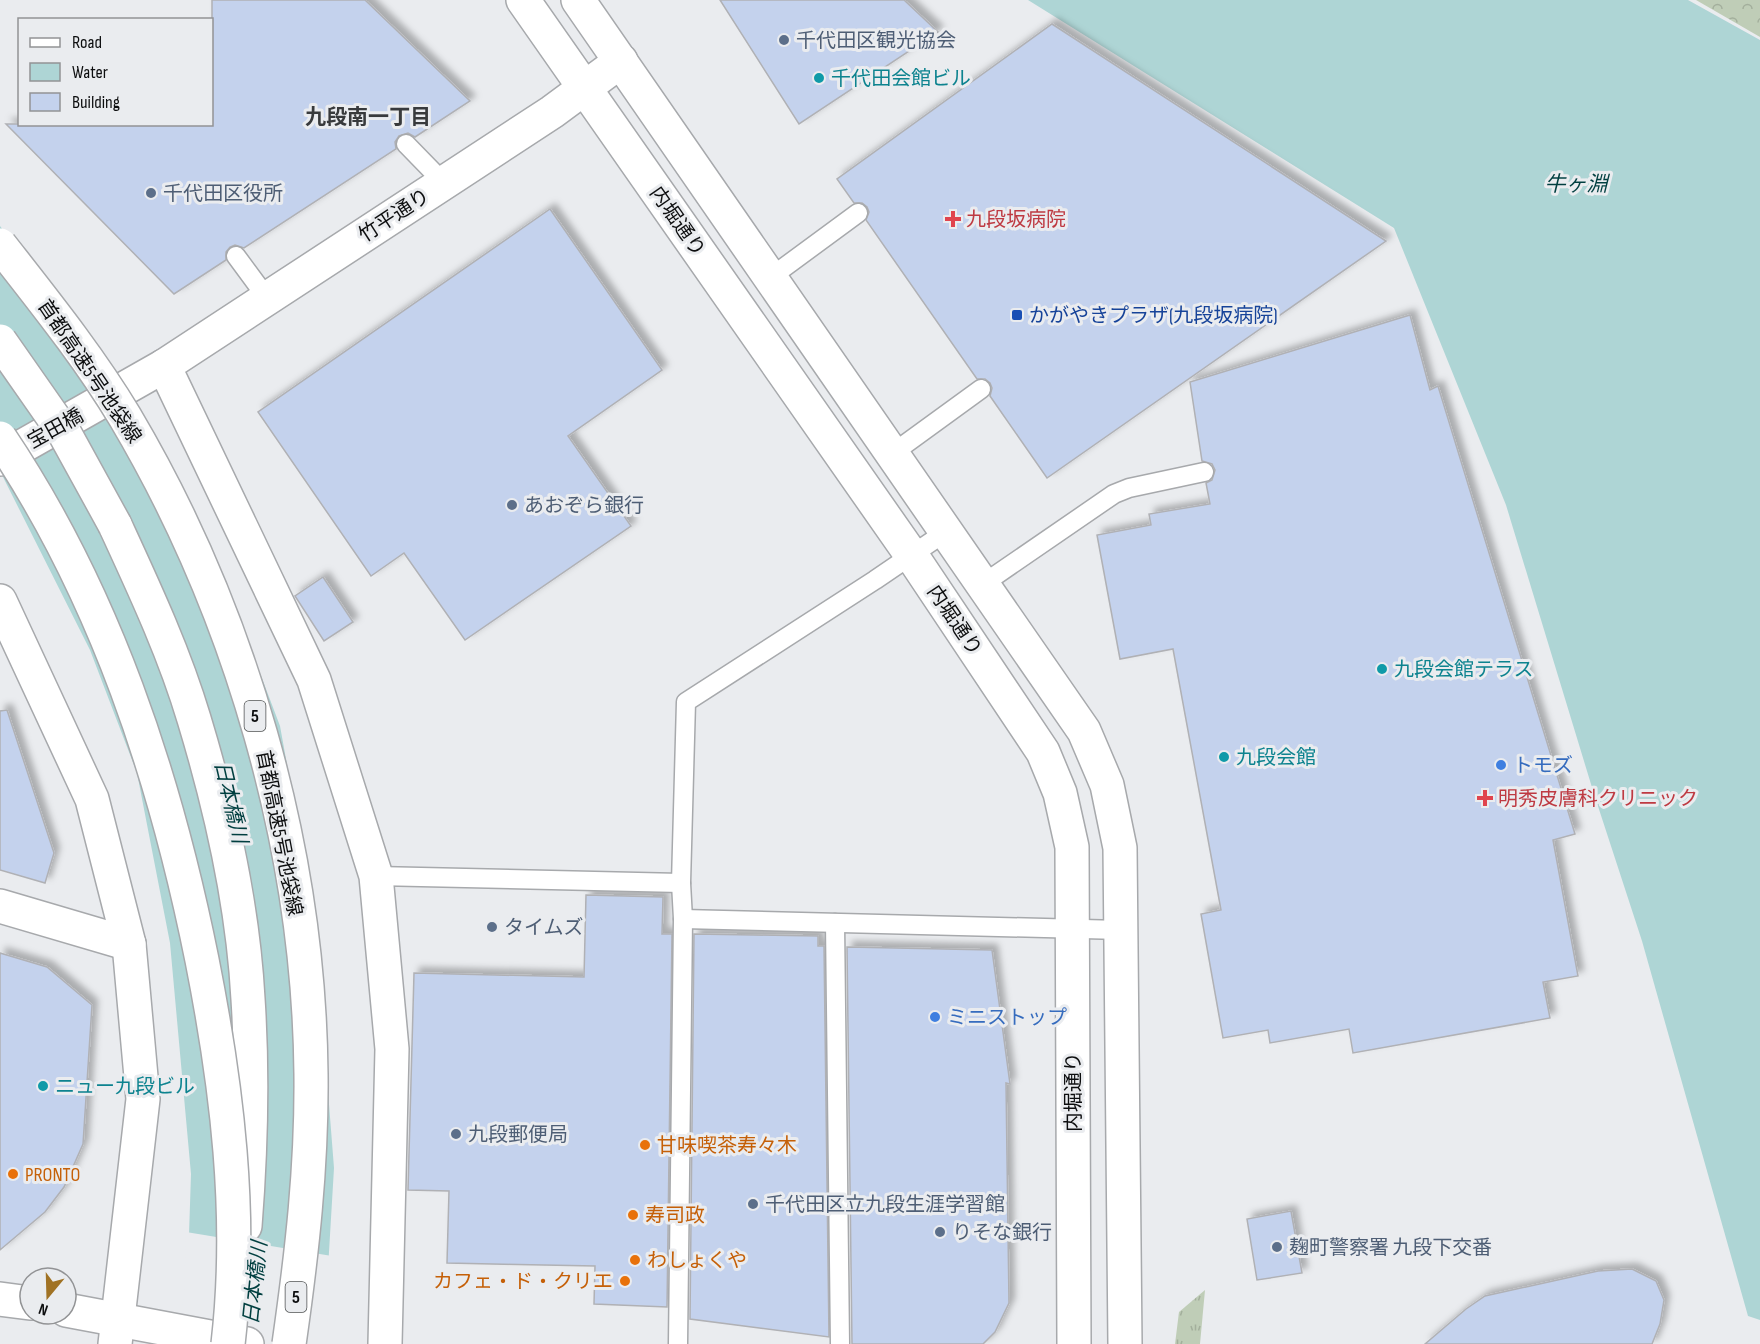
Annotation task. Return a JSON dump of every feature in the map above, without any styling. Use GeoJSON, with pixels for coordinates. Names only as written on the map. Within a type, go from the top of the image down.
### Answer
{"type":"FeatureCollection","features":[{"type":"Feature","properties":{"kind":"main road","name":"内堀通り"},"geometry":{"type":"LineString","coordinates":[[523,0],[912,556],[1043,752],[1060,793],[1072,847],[1074,1344]]}},
{"type":"Feature","properties":{"kind":"main road"},"geometry":{"type":"LineString","coordinates":[[578,0],[1084,730],[1107,785],[1120,848],[1125,1344]]}},
{"type":"Feature","properties":{"kind":"main road","name":"竹平通り"},"geometry":{"type":"LineString","coordinates":[[153,373],[586,88],[621,61]]}},
{"type":"Feature","properties":{"kind":"main road","name":"首都高速5号池袋線"},"geometry":{"type":"LineString","coordinates":[[0,245],[63,326],[124,416],[172,504],[215,603],[250,698],[281,818],[295,894],[306,986],[311,1072],[309,1161],[303,1249],[289,1344]]}},
{"type":"Feature","properties":{"kind":"main road"},"geometry":{"type":"LineString","coordinates":[[0,340],[65,434],[115,525],[158,619],[194,717],[221,818],[237,904],[246,973],[251,1083],[250,1162],[244,1236],[232,1310]]}},
{"type":"Feature","properties":{"kind":"main road"},"geometry":{"type":"LineString","coordinates":[[153,373],[314,680],[376,876],[393,1049],[385,1344]]}},
{"type":"Feature","properties":{"kind":"main road","name":"宝田橋"},"geometry":{"type":"LineString","coordinates":[[0,459],[153,373]]}},
{"type":"Feature","properties":{"kind":"main road"},"geometry":{"type":"LineString","coordinates":[[0,438],[64,547],[106,633],[141,728],[170,823],[195,928],[223,1085],[231,1158],[235,1271],[228,1344]]}},
{"type":"Feature","properties":{"kind":"main road"},"geometry":{"type":"LineString","coordinates":[[3,612],[92,799],[129,944],[142,1099],[116,1332]]}},
{"type":"Feature","properties":{"kind":"main road"},"geometry":{"type":"LineString","coordinates":[[0,906],[129,944]]}},
{"type":"Feature","properties":{"kind":"main road"},"geometry":{"type":"LineString","coordinates":[[299,1344],[303,1249]]}},
{"type":"Feature","properties":{"kind":"main road"},"geometry":{"type":"LineString","coordinates":[[0,1299],[18,1301]]}},
{"type":"Feature","properties":{"kind":"main road"},"geometry":{"type":"LineString","coordinates":[[78,1315],[116,1332],[153,1326],[247,1344]]}},
{"type":"Feature","properties":{"kind":"lane"},"geometry":{"type":"LineString","coordinates":[[406,144],[443,182]]}},
{"type":"Feature","properties":{"kind":"lane"},"geometry":{"type":"LineString","coordinates":[[771,277],[858,213]]}},
{"type":"Feature","properties":{"kind":"lane"},"geometry":{"type":"LineString","coordinates":[[236,256],[267,298]]}},
{"type":"Feature","properties":{"kind":"lane"},"geometry":{"type":"LineString","coordinates":[[893,453],[981,389]]}},
{"type":"Feature","properties":{"kind":"lane"},"geometry":{"type":"LineString","coordinates":[[983,584],[1114,494],[1129,488],[1204,472]]}},
{"type":"Feature","properties":{"kind":"lane"},"geometry":{"type":"LineString","coordinates":[[678,1344],[683,919],[681,883],[686,702],[947,531]]}},
{"type":"Feature","properties":{"kind":"lane"},"geometry":{"type":"LineString","coordinates":[[376,876],[681,883]]}},
{"type":"Feature","properties":{"kind":"lane"},"geometry":{"type":"LineString","coordinates":[[683,919],[1121,930]]}},
{"type":"Feature","properties":{"kind":"lane"},"geometry":{"type":"LineString","coordinates":[[835,923],[840,1344]]}},
{"type":"Feature","properties":{"kind":"green space"},"geometry":{"type":"Polygon","coordinates":[[[1696,0],[1760,0],[1760,37],[1696,0]]]}},
{"type":"Feature","properties":{"kind":"green space"},"geometry":{"type":"Polygon","coordinates":[[[1205,1290],[1200,1344],[1175,1344],[1179,1312],[1205,1290]]]}},
{"type":"Feature","properties":{"kind":"water","name":"牛ヶ淵"},"geometry":{"type":"Polygon","coordinates":[[[1028,0],[1688,0],[1760,40],[1760,1320],[1748,1316],[1642,941],[1594,794],[1506,505],[1394,228],[1028,0]]]}},
{"type":"Feature","properties":{"kind":"water","name":"日本橋川"},"geometry":{"type":"Polygon","coordinates":[[[0,226],[134,408],[226,583],[280,726],[314,913],[334,1168],[325,1319],[187,1296],[191,1174],[170,943],[137,773],[90,650],[0,471],[0,226]]]}},
{"type":"Feature","properties":{"kind":"pier"},"geometry":{"type":"Polygon","coordinates":[[[186,1232],[332,1256],[325,1344],[174,1344],[184,1296],[186,1232]]]}},
{"type":"Feature","properties":{"kind":"building"},"geometry":{"type":"Polygon","coordinates":[[[212,0],[365,0],[470,101],[415,137],[408,133],[399,136],[395,142],[396,149],[244,248],[235,245],[230,247],[226,252],[226,260],[174,294],[6,124],[18,124],[18,126],[213,126],[212,0]]]}},
{"type":"Feature","properties":{"kind":"building","name":"千代田会館ビル"},"geometry":{"type":"Polygon","coordinates":[[[720,0],[904,0],[938,32],[799,124],[720,0]]]}},
{"type":"Feature","properties":{"kind":"building"},"geometry":{"type":"Polygon","coordinates":[[[1052,24],[1386,241],[1047,478],[990,396],[992,388],[990,383],[985,379],[977,379],[866,220],[869,212],[867,207],[862,203],[854,203],[837,179],[1052,24]]]}},
{"type":"Feature","properties":{"kind":"building"},"geometry":{"type":"Polygon","coordinates":[[[550,209],[662,370],[568,436],[631,526],[465,640],[404,553],[371,576],[258,412],[550,209]]]}},
{"type":"Feature","properties":{"kind":"building","name":"九段会館テラス"},"geometry":{"type":"Polygon","coordinates":[[[1410,315],[1430,390],[1438,386],[1575,834],[1553,840],[1578,976],[1543,982],[1550,1018],[1353,1053],[1349,1029],[1270,1043],[1268,1030],[1223,1038],[1201,914],[1221,910],[1173,649],[1120,659],[1097,535],[1151,525],[1149,514],[1210,504],[1206,483],[1212,480],[1215,470],[1212,464],[1202,461],[1190,382],[1410,315]]]}},
{"type":"Feature","properties":{"kind":"building"},"geometry":{"type":"Polygon","coordinates":[[[323,577],[353,622],[324,641],[295,596],[323,577]]]}},
{"type":"Feature","properties":{"kind":"building"},"geometry":{"type":"Polygon","coordinates":[[[7,710],[54,853],[45,883],[0,870],[0,711],[7,710]]]}},
{"type":"Feature","properties":{"kind":"building"},"geometry":{"type":"Polygon","coordinates":[[[586,895],[663,897],[662,934],[672,934],[667,1307],[594,1304],[595,1266],[447,1263],[449,1191],[408,1190],[414,973],[584,977],[586,895]]]}},
{"type":"Feature","properties":{"kind":"building"},"geometry":{"type":"Polygon","coordinates":[[[694,934],[818,936],[818,946],[824,946],[829,1337],[690,1319],[694,934]]]}},
{"type":"Feature","properties":{"kind":"building"},"geometry":{"type":"Polygon","coordinates":[[[847,947],[992,950],[1010,1084],[1006,1083],[1009,1303],[995,1332],[983,1344],[852,1344],[847,947]]]}},
{"type":"Feature","properties":{"kind":"building","name":"ニュー九段ビル"},"geometry":{"type":"Polygon","coordinates":[[[0,953],[47,967],[92,1005],[83,1144],[64,1187],[45,1212],[0,1250],[0,953]]]}},
{"type":"Feature","properties":{"kind":"building"},"geometry":{"type":"Polygon","coordinates":[[[1291,1211],[1302,1273],[1257,1280],[1247,1219],[1291,1211]]]}},
{"type":"Feature","properties":{"kind":"building"},"geometry":{"type":"Polygon","coordinates":[[[1632,1269],[1656,1281],[1664,1300],[1660,1324],[1652,1344],[1425,1344],[1485,1296],[1598,1271],[1632,1269]]]}},
{"type":"Feature","properties":{"kind":"place","name":"千代田区観光協会"},"geometry":{"type":"Point","coordinates":[784,40]}},
{"type":"Feature","properties":{"kind":"place","name":"千代田会館ビル"},"geometry":{"type":"Point","coordinates":[819,78]}},
{"type":"Feature","properties":{"kind":"place","name":"千代田区役所"},"geometry":{"type":"Point","coordinates":[151,193]}},
{"type":"Feature","properties":{"kind":"place","name":"九段坂病院"},"geometry":{"type":"Point","coordinates":[953,219]}},
{"type":"Feature","properties":{"kind":"place","name":"かがやきプラザ(九段坂病院)"},"geometry":{"type":"Point","coordinates":[1017,315]}},
{"type":"Feature","properties":{"kind":"place","name":"あおぞら銀行"},"geometry":{"type":"Point","coordinates":[512,505]}},
{"type":"Feature","properties":{"kind":"place","name":"九段会館テラス"},"geometry":{"type":"Point","coordinates":[1382,669]}},
{"type":"Feature","properties":{"kind":"place","name":"九段会館"},"geometry":{"type":"Point","coordinates":[1224,757]}},
{"type":"Feature","properties":{"kind":"place","name":"トモズ"},"geometry":{"type":"Point","coordinates":[1501,765]}},
{"type":"Feature","properties":{"kind":"place","name":"明秀皮膚科クリニック"},"geometry":{"type":"Point","coordinates":[1485,798]}},
{"type":"Feature","properties":{"kind":"place","name":"タイムズ"},"geometry":{"type":"Point","coordinates":[492,927]}},
{"type":"Feature","properties":{"kind":"place","name":"ミニストップ"},"geometry":{"type":"Point","coordinates":[935,1017]}},
{"type":"Feature","properties":{"kind":"place","name":"ニュー九段ビル"},"geometry":{"type":"Point","coordinates":[43,1086]}},
{"type":"Feature","properties":{"kind":"place","name":"九段郵便局"},"geometry":{"type":"Point","coordinates":[456,1134]}},
{"type":"Feature","properties":{"kind":"place","name":"甘味喫茶寿々木"},"geometry":{"type":"Point","coordinates":[645,1145]}},
{"type":"Feature","properties":{"kind":"place","name":"PRONTO"},"geometry":{"type":"Point","coordinates":[13,1174]}},
{"type":"Feature","properties":{"kind":"place","name":"千代田区立九段生涯学習館"},"geometry":{"type":"Point","coordinates":[753,1204]}},
{"type":"Feature","properties":{"kind":"place","name":"寿司政"},"geometry":{"type":"Point","coordinates":[633,1215]}},
{"type":"Feature","properties":{"kind":"place","name":"りそな銀行"},"geometry":{"type":"Point","coordinates":[940,1232]}},
{"type":"Feature","properties":{"kind":"place","name":"麹町警察署 九段下交番"},"geometry":{"type":"Point","coordinates":[1277,1247]}},
{"type":"Feature","properties":{"kind":"place","name":"わしょくや"},"geometry":{"type":"Point","coordinates":[635,1260]}},
{"type":"Feature","properties":{"kind":"place","name":"カフェ・ド・クリエ"},"geometry":{"type":"Point","coordinates":[625,1281]}},
{"type":"Feature","properties":{"kind":"district","name":"九段南一丁目"},"geometry":{"type":"Point","coordinates":[368,117]}}]}
